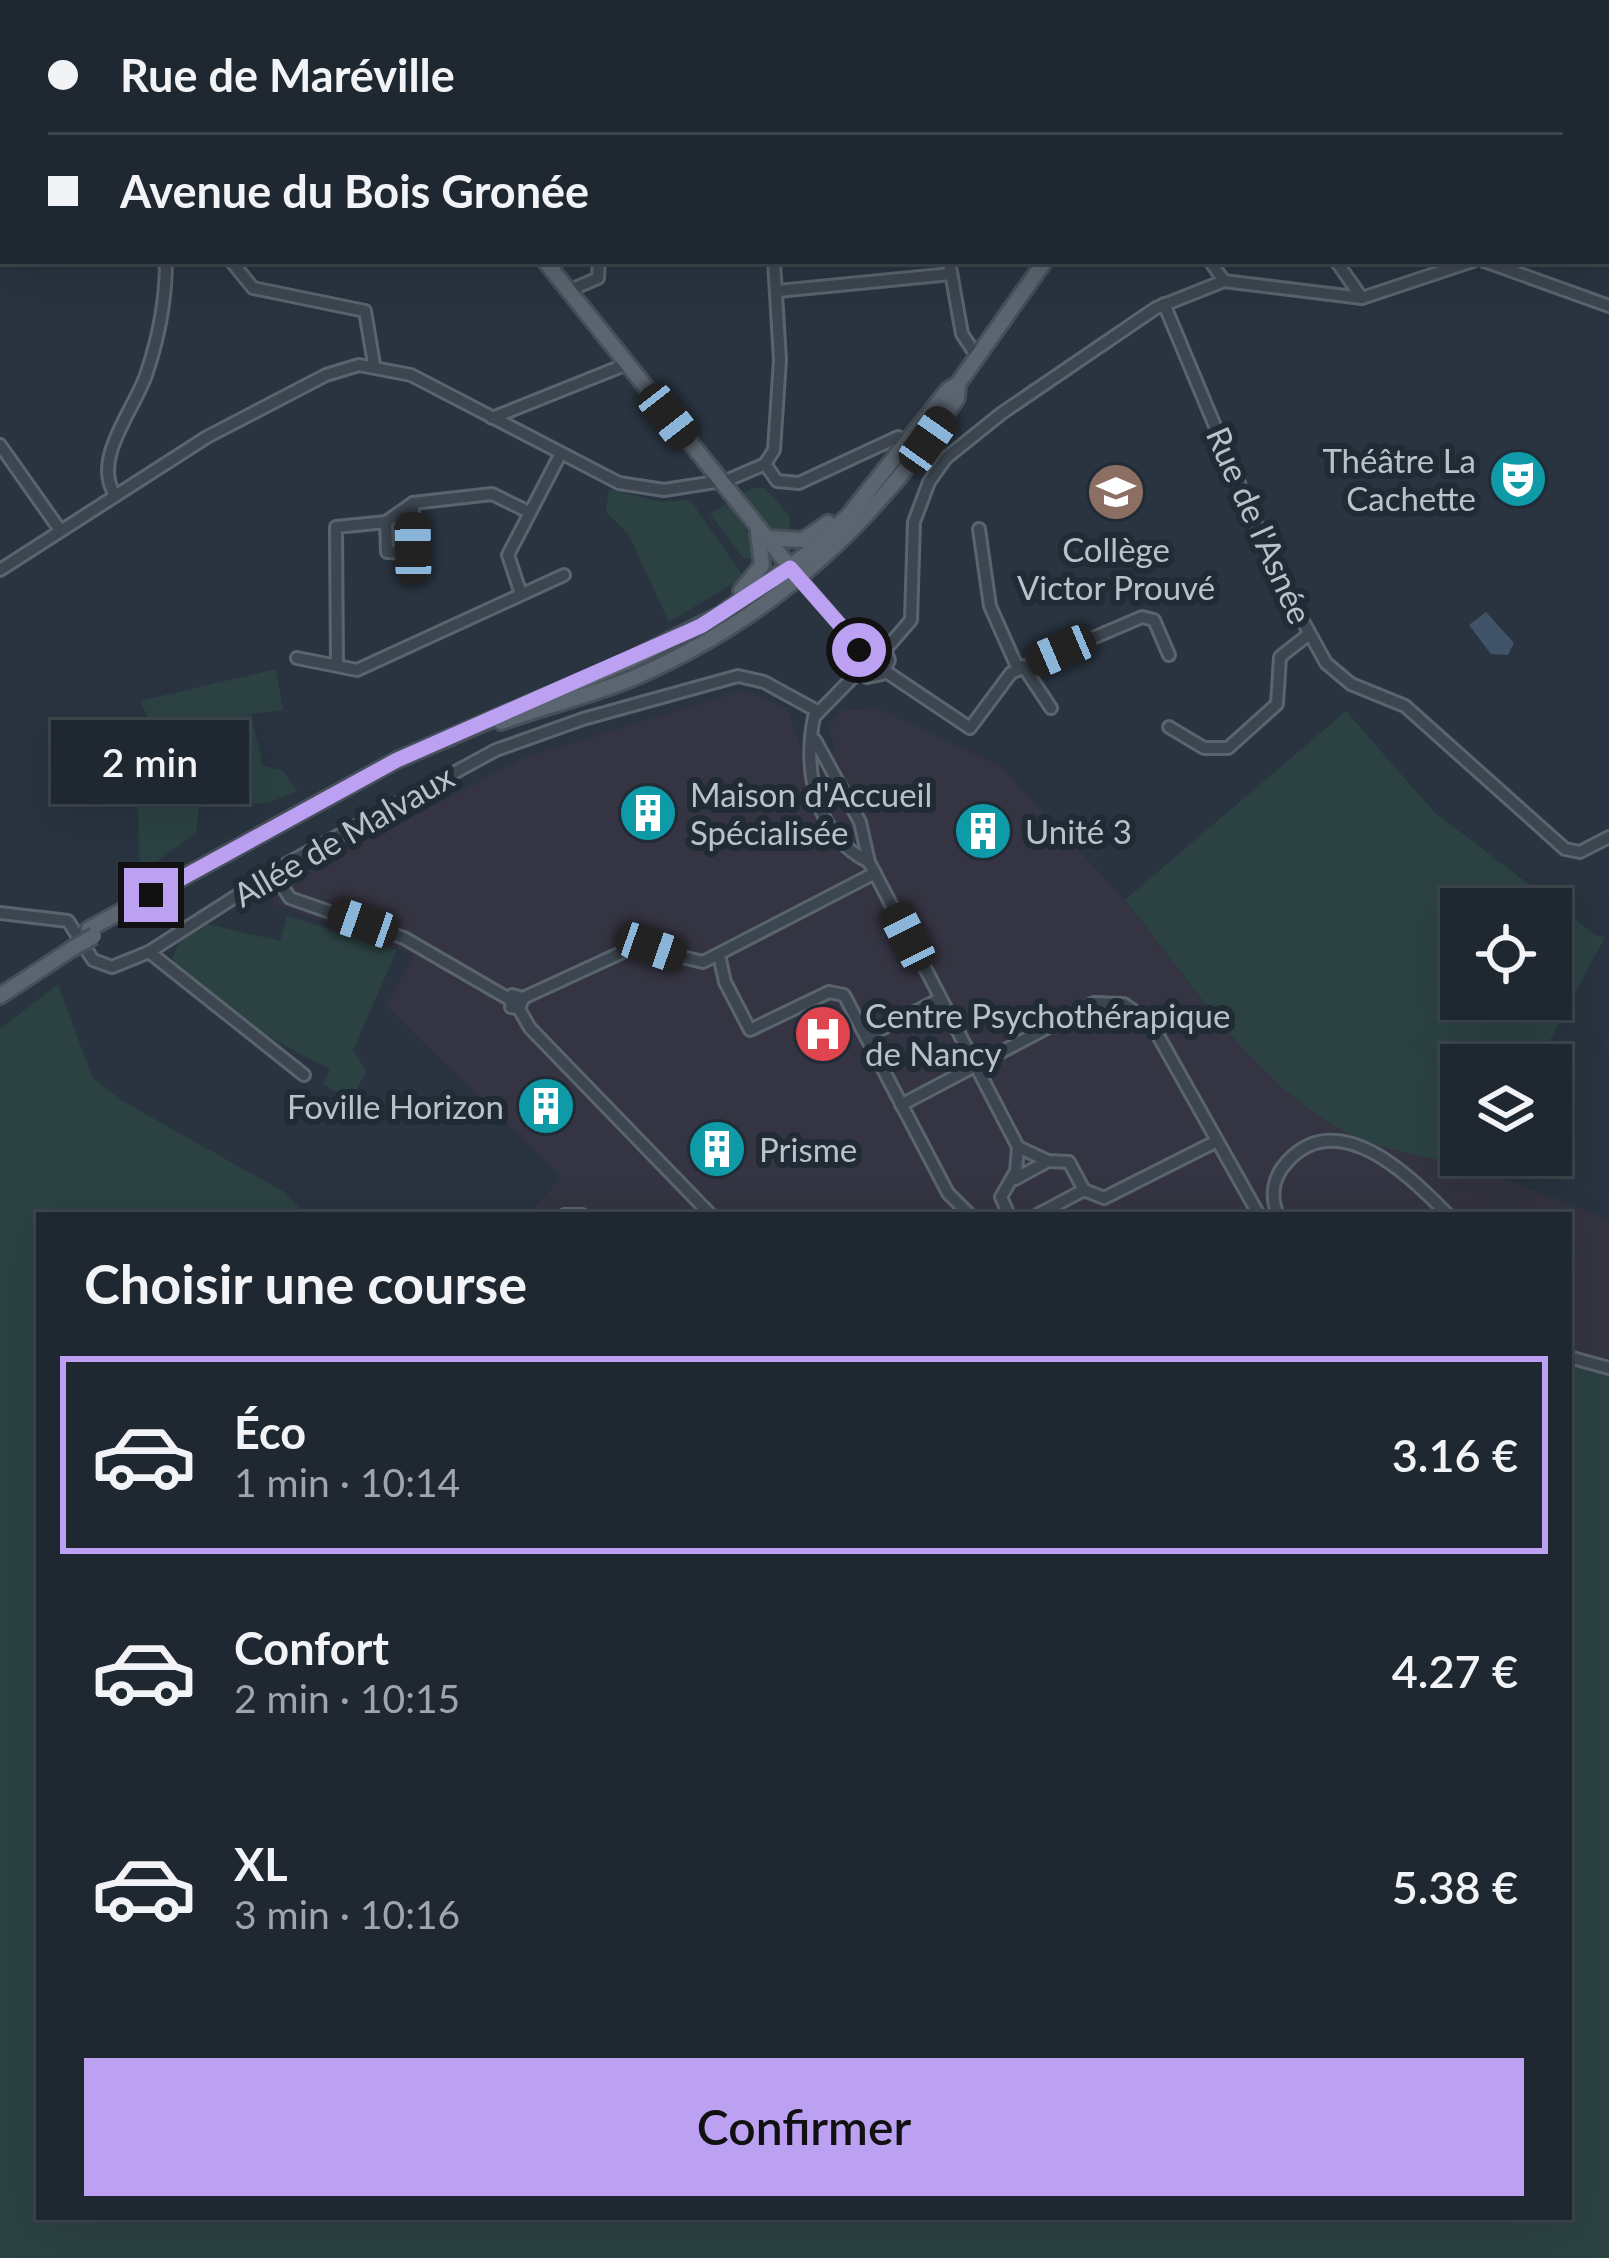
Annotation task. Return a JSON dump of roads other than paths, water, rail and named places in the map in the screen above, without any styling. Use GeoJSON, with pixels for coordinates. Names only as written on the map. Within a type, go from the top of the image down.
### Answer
{"type":"FeatureCollection","features":[{"type":"Feature","properties":{"kind":"main road"},"geometry":{"type":"LineString","coordinates":[[547,264],[801,580]]}},
{"type":"Feature","properties":{"kind":"main road"},"geometry":{"type":"LineString","coordinates":[[0,985],[397,760],[701,626],[790,568],[849,515],[958,384],[1043,264]]}},
{"type":"Feature","properties":{"kind":"main road"},"geometry":{"type":"LineString","coordinates":[[91,933],[402,766],[509,719],[635,677],[801,580],[897,484],[957,398],[958,384]]}},
{"type":"Feature","properties":{"kind":"main road"},"geometry":{"type":"LineString","coordinates":[[761,533],[803,540],[833,519],[849,515]]}},
{"type":"Feature","properties":{"kind":"main road"},"geometry":{"type":"LineString","coordinates":[[631,660],[637,650],[754,580],[763,562],[761,533]]}},
{"type":"Feature","properties":{"kind":"main road"},"geometry":{"type":"LineString","coordinates":[[0,996],[68,946]]}},
{"type":"Feature","properties":{"kind":"street"},"geometry":{"type":"LineString","coordinates":[[114,493],[107,468],[147,375],[164,299],[166,264]]}},
{"type":"Feature","properties":{"kind":"street"},"geometry":{"type":"LineString","coordinates":[[233,264],[253,288],[365,310],[374,364]]}},
{"type":"Feature","properties":{"kind":"street"},"geometry":{"type":"LineString","coordinates":[[568,291],[596,280],[599,264]]}},
{"type":"Feature","properties":{"kind":"street"},"geometry":{"type":"LineString","coordinates":[[0,570],[128,484],[326,375],[374,364],[411,375],[619,483],[652,491],[721,482],[765,464],[774,451],[779,387],[774,264]]}},
{"type":"Feature","properties":{"kind":"street"},"geometry":{"type":"LineString","coordinates":[[1212,264],[1224,281]]}},
{"type":"Feature","properties":{"kind":"street"},"geometry":{"type":"LineString","coordinates":[[1338,264],[1362,298]]}},
{"type":"Feature","properties":{"kind":"street"},"geometry":{"type":"LineString","coordinates":[[885,671],[885,650],[911,620],[914,522],[929,482],[946,458],[1001,413],[1164,304],[1224,281],[1362,298],[1464,264]]}},
{"type":"Feature","properties":{"kind":"street"},"geometry":{"type":"LineString","coordinates":[[1492,264],[1609,306]]}},
{"type":"Feature","properties":{"kind":"street"},"geometry":{"type":"LineString","coordinates":[[778,291],[950,267],[962,334],[978,358]]}},
{"type":"Feature","properties":{"kind":"street","name":"Rue de l'Asnée"},"geometry":{"type":"LineString","coordinates":[[1164,304],[1276,572],[1309,634],[1342,678],[1401,703],[1565,849],[1580,852],[1609,837]]}},
{"type":"Feature","properties":{"kind":"street"},"geometry":{"type":"LineString","coordinates":[[492,418],[627,364]]}},
{"type":"Feature","properties":{"kind":"street"},"geometry":{"type":"LineString","coordinates":[[765,464],[777,481],[800,483],[898,437]]}},
{"type":"Feature","properties":{"kind":"street"},"geometry":{"type":"LineString","coordinates":[[0,445],[60,530]]}},
{"type":"Feature","properties":{"kind":"street"},"geometry":{"type":"LineString","coordinates":[[521,594],[508,555],[560,455]]}},
{"type":"Feature","properties":{"kind":"street"},"geometry":{"type":"LineString","coordinates":[[338,665],[334,533],[341,524],[386,522],[412,503],[492,494],[529,512]]}},
{"type":"Feature","properties":{"kind":"street"},"geometry":{"type":"LineString","coordinates":[[386,522],[387,552],[409,553],[412,503]]}},
{"type":"Feature","properties":{"kind":"street"},"geometry":{"type":"LineString","coordinates":[[979,529],[990,606],[1021,668],[1051,708]]}},
{"type":"Feature","properties":{"kind":"street"},"geometry":{"type":"LineString","coordinates":[[297,658],[361,668],[564,575]]}},
{"type":"Feature","properties":{"kind":"street"},"geometry":{"type":"LineString","coordinates":[[801,580],[847,633],[859,671]]}},
{"type":"Feature","properties":{"kind":"street"},"geometry":{"type":"LineString","coordinates":[[885,671],[970,728],[1021,668],[1142,617],[1154,620],[1168,655]]}},
{"type":"Feature","properties":{"kind":"street"},"geometry":{"type":"LineString","coordinates":[[847,633],[885,650]]}},
{"type":"Feature","properties":{"kind":"street"},"geometry":{"type":"LineString","coordinates":[[1168,727],[1204,748],[1228,748],[1276,704],[1280,658],[1309,634]]}},
{"type":"Feature","properties":{"kind":"street"},"geometry":{"type":"LineString","coordinates":[[856,656],[868,644]]}},
{"type":"Feature","properties":{"kind":"street"},"geometry":{"type":"LineString","coordinates":[[859,671],[874,677],[885,671]]}},
{"type":"Feature","properties":{"kind":"street"},"geometry":{"type":"LineString","coordinates":[[859,671],[817,711],[812,789],[840,844],[872,868]]}},
{"type":"Feature","properties":{"kind":"street","name":"Allée de Malvaux"},"geometry":{"type":"LineString","coordinates":[[149,952],[272,873],[496,750],[583,718],[738,676],[764,682],[817,711]]}},
{"type":"Feature","properties":{"kind":"street"},"geometry":{"type":"LineString","coordinates":[[815,740],[860,822],[872,868],[1018,1148],[1012,1180],[1001,1198],[1008,1212]]}},
{"type":"Feature","properties":{"kind":"street"},"geometry":{"type":"LineString","coordinates":[[272,873],[290,898],[404,938],[509,998],[511,1007],[636,946],[696,962],[719,955],[872,868]]}},
{"type":"Feature","properties":{"kind":"street"},"geometry":{"type":"LineString","coordinates":[[0,913],[68,921],[102,967],[149,952],[304,1075]]}},
{"type":"Feature","properties":{"kind":"street"},"geometry":{"type":"LineString","coordinates":[[719,955],[725,982],[750,1030],[832,991],[844,995],[947,1193],[967,1212]]}},
{"type":"Feature","properties":{"kind":"street"},"geometry":{"type":"LineString","coordinates":[[866,1037],[940,999]]}},
{"type":"Feature","properties":{"kind":"street"},"geometry":{"type":"LineString","coordinates":[[902,1105],[1094,1003],[1124,1004],[1150,1023],[1257,1212]]}},
{"type":"Feature","properties":{"kind":"street"},"geometry":{"type":"LineString","coordinates":[[521,1004],[530,1028],[708,1212]]}},
{"type":"Feature","properties":{"kind":"street"},"geometry":{"type":"LineString","coordinates":[[1278,1212],[1274,1188],[1286,1162],[1309,1145],[1330,1140],[1374,1154],[1444,1212]]}},
{"type":"Feature","properties":{"kind":"street"},"geometry":{"type":"LineString","coordinates":[[1018,1148],[1048,1161],[1069,1162],[1084,1190],[1104,1198],[1214,1142]]}},
{"type":"Feature","properties":{"kind":"street"},"geometry":{"type":"LineString","coordinates":[[1012,1180],[1048,1161]]}},
{"type":"Feature","properties":{"kind":"street"},"geometry":{"type":"LineString","coordinates":[[1043,1212],[1084,1190]]}},
{"type":"Feature","properties":{"kind":"street"},"geometry":{"type":"LineString","coordinates":[[1572,1358],[1609,1368]]}},
{"type":"Feature","properties":{"kind":"place","name":"Théâtre La Cachette"},"geometry":{"type":"Point","coordinates":[1518,479]}},
{"type":"Feature","properties":{"kind":"place","name":"Collège Victor Prouvé"},"geometry":{"type":"Point","coordinates":[1116,492]}},
{"type":"Feature","properties":{"kind":"place","name":"Maison d'Accueil Spécialisée"},"geometry":{"type":"Point","coordinates":[648,813]}},
{"type":"Feature","properties":{"kind":"place","name":"Unité 3"},"geometry":{"type":"Point","coordinates":[983,831]}},
{"type":"Feature","properties":{"kind":"place","name":"Centre Psychothérapique de Nancy"},"geometry":{"type":"Point","coordinates":[823,1034]}},
{"type":"Feature","properties":{"kind":"place","name":"Foville Horizon"},"geometry":{"type":"Point","coordinates":[546,1106]}},
{"type":"Feature","properties":{"kind":"place","name":"Prisme"},"geometry":{"type":"Point","coordinates":[717,1149]}}]}
